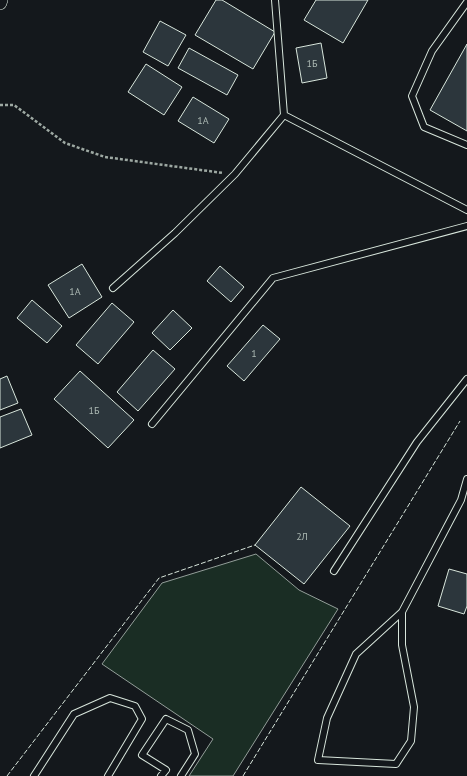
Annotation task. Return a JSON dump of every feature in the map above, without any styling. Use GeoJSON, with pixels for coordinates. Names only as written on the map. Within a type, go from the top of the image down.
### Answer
{"type":"FeatureCollection","features":[{"type":"Feature","properties":{"kind":"lane"},"geometry":{"type":"LineString","coordinates":[[114,288],[175,233],[236,174],[284,115],[275,0]]}},
{"type":"Feature","properties":{"kind":"lane"},"geometry":{"type":"LineString","coordinates":[[467,2],[432,51],[412,96],[424,127],[467,145]]}},
{"type":"Feature","properties":{"kind":"lane"},"geometry":{"type":"LineString","coordinates":[[284,115],[467,210]]}},
{"type":"Feature","properties":{"kind":"lane"},"geometry":{"type":"LineString","coordinates":[[152,424],[273,278],[467,226]]}},
{"type":"Feature","properties":{"kind":"lane"},"geometry":{"type":"LineString","coordinates":[[334,572],[417,442],[467,379]]}},
{"type":"Feature","properties":{"kind":"lane"},"geometry":{"type":"LineString","coordinates":[[402,612],[402,645],[414,706],[411,741],[396,764],[318,760],[327,718],[356,654],[402,612],[461,500],[467,479]]}},
{"type":"Feature","properties":{"kind":"lane"},"geometry":{"type":"LineString","coordinates":[[34,776],[74,714],[110,698],[135,706],[142,719],[108,776]]}},
{"type":"Feature","properties":{"kind":"lane"},"geometry":{"type":"LineString","coordinates":[[160,776],[166,770],[142,755],[166,719],[188,730],[195,754],[181,776]]}},
{"type":"Feature","properties":{"kind":"path"},"geometry":{"type":"LineString","coordinates":[[0,105],[14,105],[65,143],[105,157],[236,174]]}},
{"type":"Feature","properties":{"kind":"green space"},"geometry":{"type":"Polygon","coordinates":[[[256,554],[299,590],[338,609],[233,776],[189,776],[213,739],[102,664],[162,583],[256,554]]]}},
{"type":"Feature","properties":{"kind":"building"},"geometry":{"type":"Polygon","coordinates":[[[216,0],[222,0],[275,32],[253,69],[195,35],[216,0]]]}},
{"type":"Feature","properties":{"kind":"building"},"geometry":{"type":"Polygon","coordinates":[[[316,0],[368,0],[343,43],[304,20],[316,0]]]}},
{"type":"Feature","properties":{"kind":"building"},"geometry":{"type":"Polygon","coordinates":[[[160,21],[186,35],[168,66],[143,52],[160,21]]]}},
{"type":"Feature","properties":{"kind":"building"},"geometry":{"type":"Polygon","coordinates":[[[321,43],[327,78],[302,83],[296,48],[321,43]]]}},
{"type":"Feature","properties":{"kind":"building"},"geometry":{"type":"Polygon","coordinates":[[[467,44],[467,131],[430,110],[467,44]]]}},
{"type":"Feature","properties":{"kind":"building"},"geometry":{"type":"Polygon","coordinates":[[[189,48],[238,75],[227,95],[178,68],[189,48]]]}},
{"type":"Feature","properties":{"kind":"building"},"geometry":{"type":"Polygon","coordinates":[[[146,64],[182,87],[164,115],[128,92],[146,64]]]}},
{"type":"Feature","properties":{"kind":"building"},"geometry":{"type":"Polygon","coordinates":[[[193,97],[229,119],[214,143],[178,121],[193,97]]]}},
{"type":"Feature","properties":{"kind":"building"},"geometry":{"type":"Polygon","coordinates":[[[82,264],[102,297],[69,318],[48,285],[82,264]]]}},
{"type":"Feature","properties":{"kind":"building"},"geometry":{"type":"Polygon","coordinates":[[[220,266],[244,287],[231,302],[207,281],[220,266]]]}},
{"type":"Feature","properties":{"kind":"building"},"geometry":{"type":"Polygon","coordinates":[[[32,300],[62,326],[47,343],[17,318],[32,300]]]}},
{"type":"Feature","properties":{"kind":"building"},"geometry":{"type":"Polygon","coordinates":[[[112,303],[134,322],[98,364],[76,345],[112,303]]]}},
{"type":"Feature","properties":{"kind":"building"},"geometry":{"type":"Polygon","coordinates":[[[173,310],[192,328],[170,350],[152,333],[173,310]]]}},
{"type":"Feature","properties":{"kind":"building"},"geometry":{"type":"Polygon","coordinates":[[[263,325],[280,339],[244,381],[227,366],[263,325]]]}},
{"type":"Feature","properties":{"kind":"building"},"geometry":{"type":"Polygon","coordinates":[[[153,350],[175,369],[138,411],[117,392],[153,350]]]}},
{"type":"Feature","properties":{"kind":"building"},"geometry":{"type":"Polygon","coordinates":[[[80,371],[134,420],[108,448],[54,399],[80,371]]]}},
{"type":"Feature","properties":{"kind":"building"},"geometry":{"type":"Polygon","coordinates":[[[7,376],[18,403],[0,410],[0,379],[7,376]]]}},
{"type":"Feature","properties":{"kind":"building"},"geometry":{"type":"Polygon","coordinates":[[[21,409],[32,435],[0,448],[0,417],[21,409]]]}},
{"type":"Feature","properties":{"kind":"building"},"geometry":{"type":"Polygon","coordinates":[[[301,487],[350,526],[304,584],[255,545],[301,487]]]}},
{"type":"Feature","properties":{"kind":"building"},"geometry":{"type":"Polygon","coordinates":[[[449,569],[467,574],[467,606],[464,614],[438,606],[449,569]]]}},
{"type":"Feature","properties":{"kind":"fence"},"geometry":{"type":"LineString","coordinates":[[243,776],[460,421]]}},
{"type":"Feature","properties":{"kind":"fence"},"geometry":{"type":"LineString","coordinates":[[7,776],[159,578],[255,545]]}}]}
